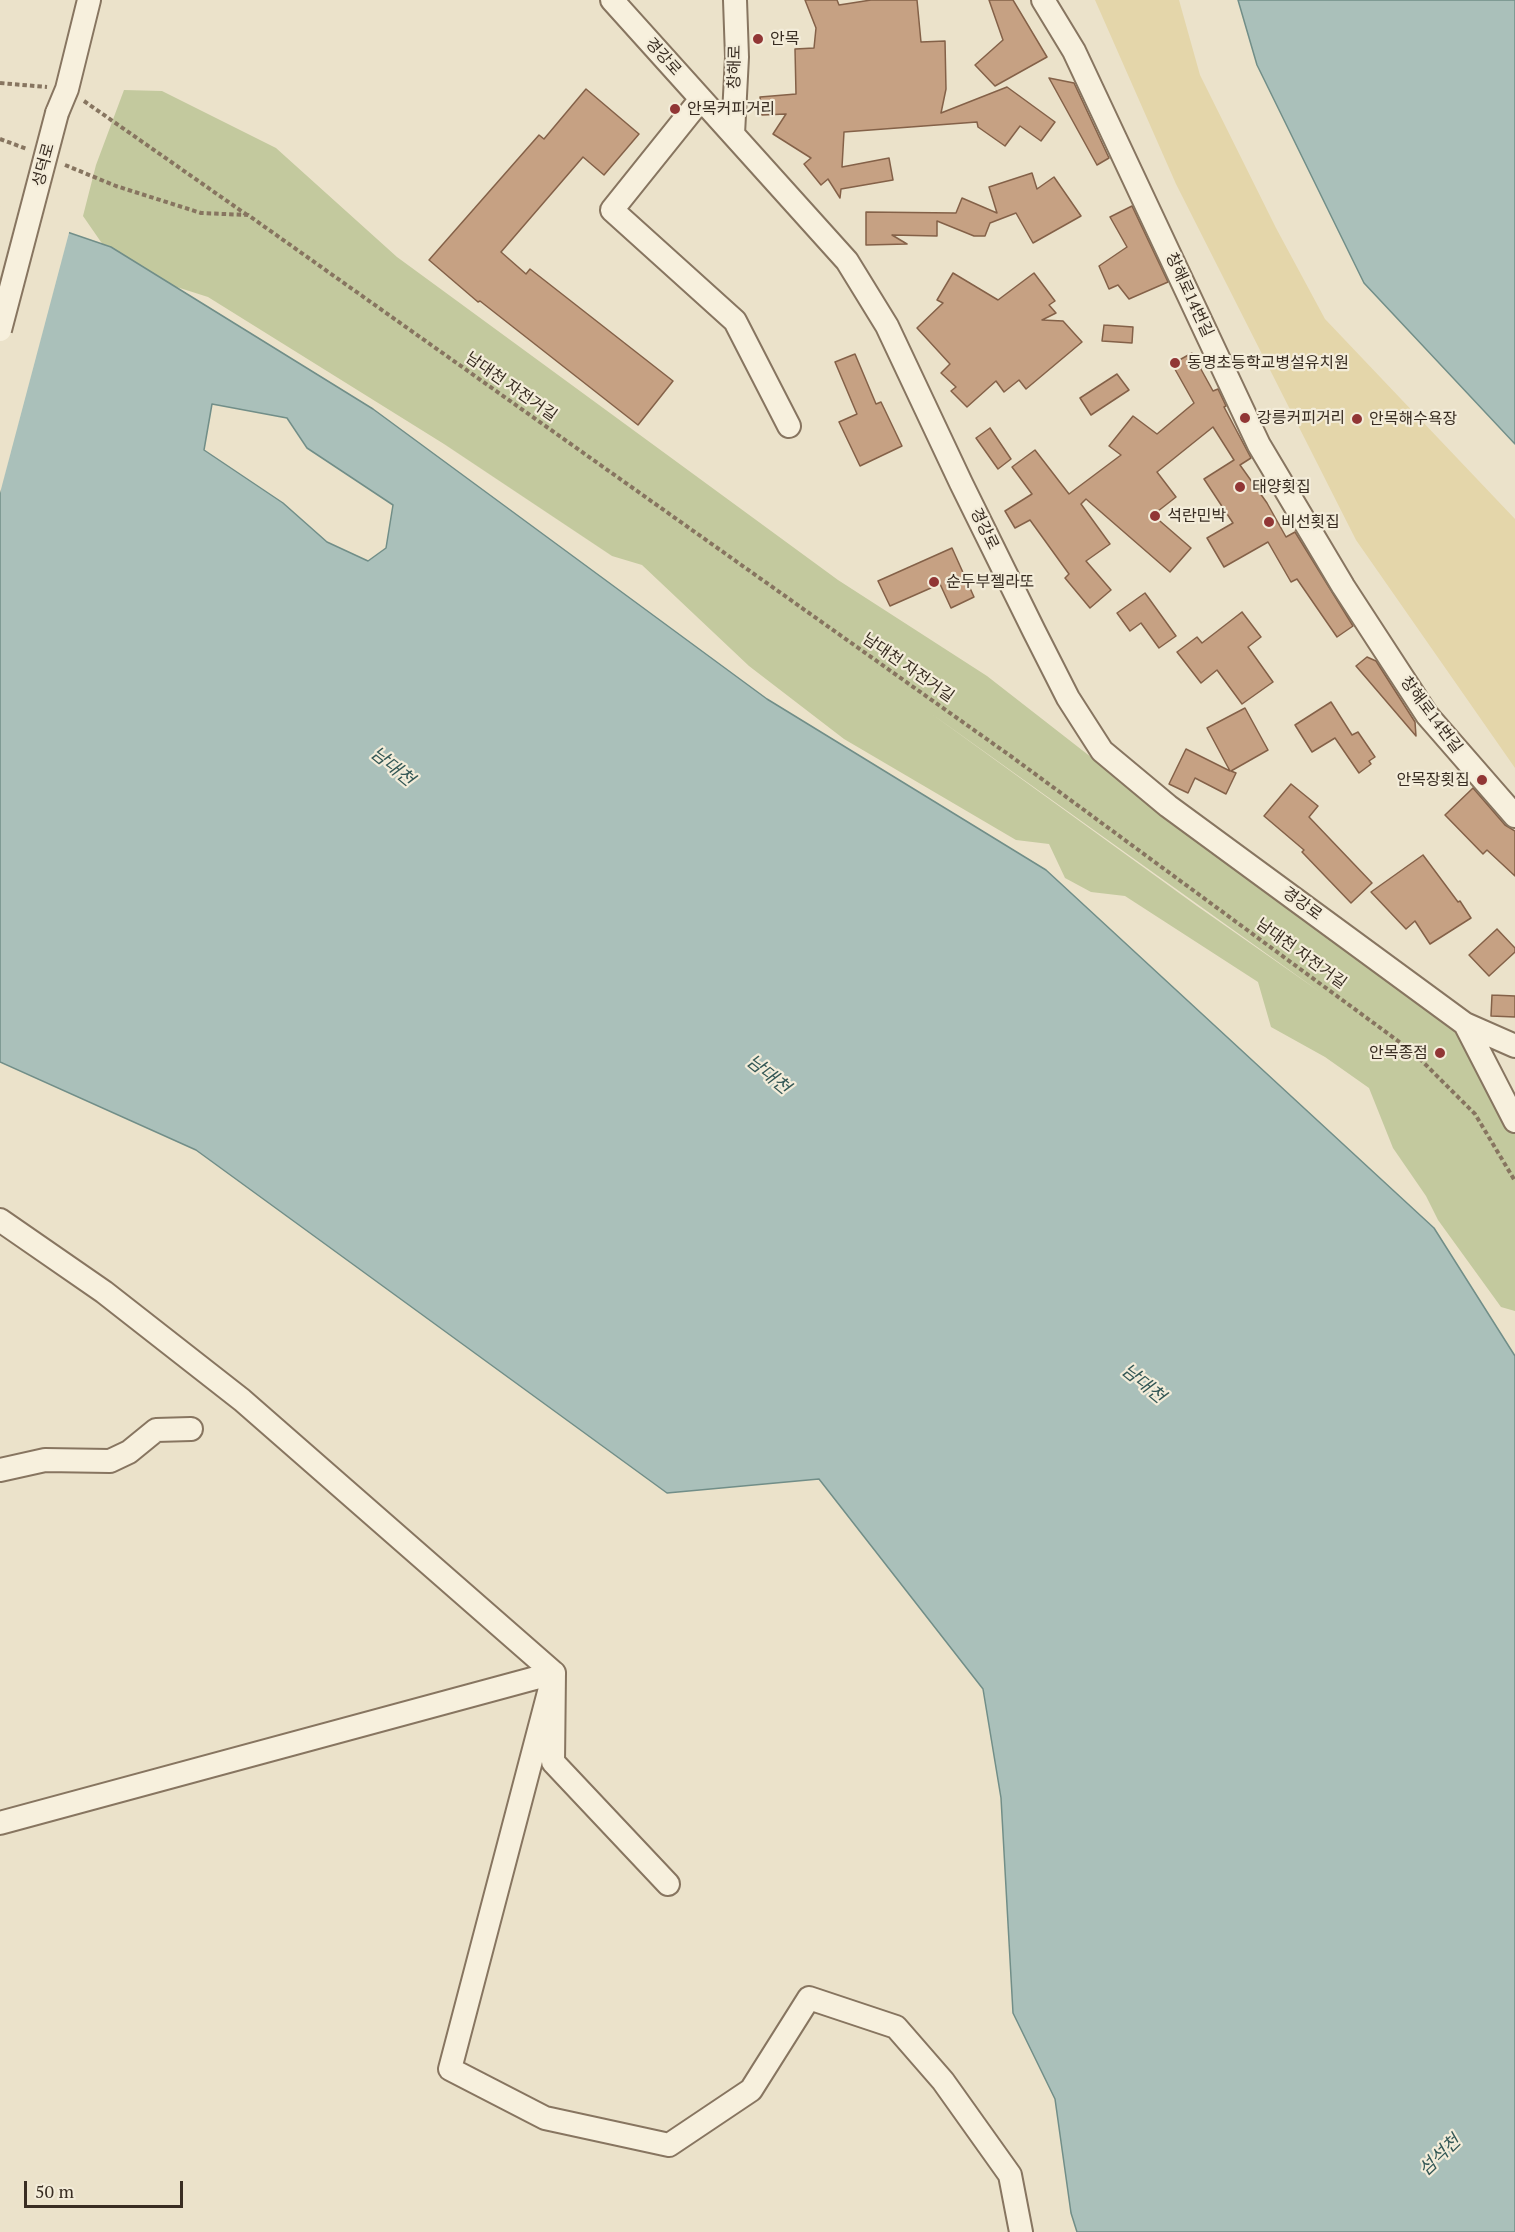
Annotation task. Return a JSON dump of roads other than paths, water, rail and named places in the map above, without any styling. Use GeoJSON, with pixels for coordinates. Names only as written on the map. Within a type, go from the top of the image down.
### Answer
{"type":"FeatureCollection","features":[{"type":"Feature","properties":{"kind":"street","name":"성덕로"},"geometry":{"type":"LineString","coordinates":[[0,330],[57,113],[67,89],[89,0]]}},
{"type":"Feature","properties":{"kind":"street","name":"경강로"},"geometry":{"type":"LineString","coordinates":[[612,0],[847,261],[886,326],[1068,698],[1102,751],[1168,806],[1465,1024],[1515,1046]]}},
{"type":"Feature","properties":{"kind":"street","name":"창해로"},"geometry":{"type":"LineString","coordinates":[[732,134],[737,57],[735,0]]}},
{"type":"Feature","properties":{"kind":"street","name":"창해로14번길"},"geometry":{"type":"LineString","coordinates":[[1043,0],[1074,51],[1259,444],[1343,586],[1427,715],[1515,816]]}},
{"type":"Feature","properties":{"kind":"street"},"geometry":{"type":"LineString","coordinates":[[701,99],[612,210],[735,321],[789,426]]}},
{"type":"Feature","properties":{"kind":"street"},"geometry":{"type":"LineString","coordinates":[[1465,1024],[1515,1121]]}},
{"type":"Feature","properties":{"kind":"street"},"geometry":{"type":"LineString","coordinates":[[0,1220],[104,1292],[242,1400],[554,1673],[553,1762],[668,1884]]}},
{"type":"Feature","properties":{"kind":"street"},"geometry":{"type":"LineString","coordinates":[[0,1470],[45,1460],[110,1461],[129,1452],[156,1430],[191,1429]]}},
{"type":"Feature","properties":{"kind":"street"},"geometry":{"type":"LineString","coordinates":[[0,1823],[554,1673]]}},
{"type":"Feature","properties":{"kind":"street"},"geometry":{"type":"LineString","coordinates":[[554,1673],[450,2069],[545,2118],[669,2145],[751,2090],[808,1998],[896,2027],[943,2081],[1010,2175],[1021,2232]]}},
{"type":"Feature","properties":{"kind":"water"},"geometry":{"type":"Polygon","coordinates":[[[1238,0],[1515,0],[1515,444],[1364,283],[1257,65],[1238,0]]]}},
{"type":"Feature","properties":{"kind":"water"},"geometry":{"type":"Polygon","coordinates":[[[0,209],[111,247],[373,409],[767,699],[1046,870],[1434,1228],[1515,1356],[1515,2232],[1077,2232],[1071,2213],[1055,2099],[1013,2013],[1001,1798],[983,1689],[819,1479],[667,1493],[196,1150],[0,1062],[0,209]],[[212,404],[204,450],[283,503],[327,542],[368,561],[386,548],[393,505],[307,448],[287,418],[212,404]]]}},
{"type":"Feature","properties":{"kind":"place","name":"안목"},"geometry":{"type":"Point","coordinates":[758,39]}},
{"type":"Feature","properties":{"kind":"place","name":"안목커피거리"},"geometry":{"type":"Point","coordinates":[675,109]}},
{"type":"Feature","properties":{"kind":"place","name":"동명초등학교병설유치원"},"geometry":{"type":"Point","coordinates":[1175,363]}},
{"type":"Feature","properties":{"kind":"place","name":"강릉커피거리"},"geometry":{"type":"Point","coordinates":[1245,418]}},
{"type":"Feature","properties":{"kind":"place","name":"안목해수욕장"},"geometry":{"type":"Point","coordinates":[1357,419]}},
{"type":"Feature","properties":{"kind":"place","name":"태양횟집"},"geometry":{"type":"Point","coordinates":[1240,487]}},
{"type":"Feature","properties":{"kind":"place","name":"석란민박"},"geometry":{"type":"Point","coordinates":[1155,516]}},
{"type":"Feature","properties":{"kind":"place","name":"비선횟집"},"geometry":{"type":"Point","coordinates":[1269,522]}},
{"type":"Feature","properties":{"kind":"place","name":"순두부젤라또"},"geometry":{"type":"Point","coordinates":[934,582]}},
{"type":"Feature","properties":{"kind":"place","name":"안목장횟집"},"geometry":{"type":"Point","coordinates":[1482,780]}},
{"type":"Feature","properties":{"kind":"place","name":"안목종점"},"geometry":{"type":"Point","coordinates":[1440,1053]}},
{"type":"Feature","properties":{"kind":"water label","name":"남대천"},"geometry":{"type":"Point","coordinates":[392,767]}},
{"type":"Feature","properties":{"kind":"water label","name":"남대천"},"geometry":{"type":"Point","coordinates":[768,1075]}},
{"type":"Feature","properties":{"kind":"water label","name":"남대천"},"geometry":{"type":"Point","coordinates":[1143,1384]}},
{"type":"Feature","properties":{"kind":"water label","name":"섬석천"},"geometry":{"type":"Point","coordinates":[1440,2156]}}]}
